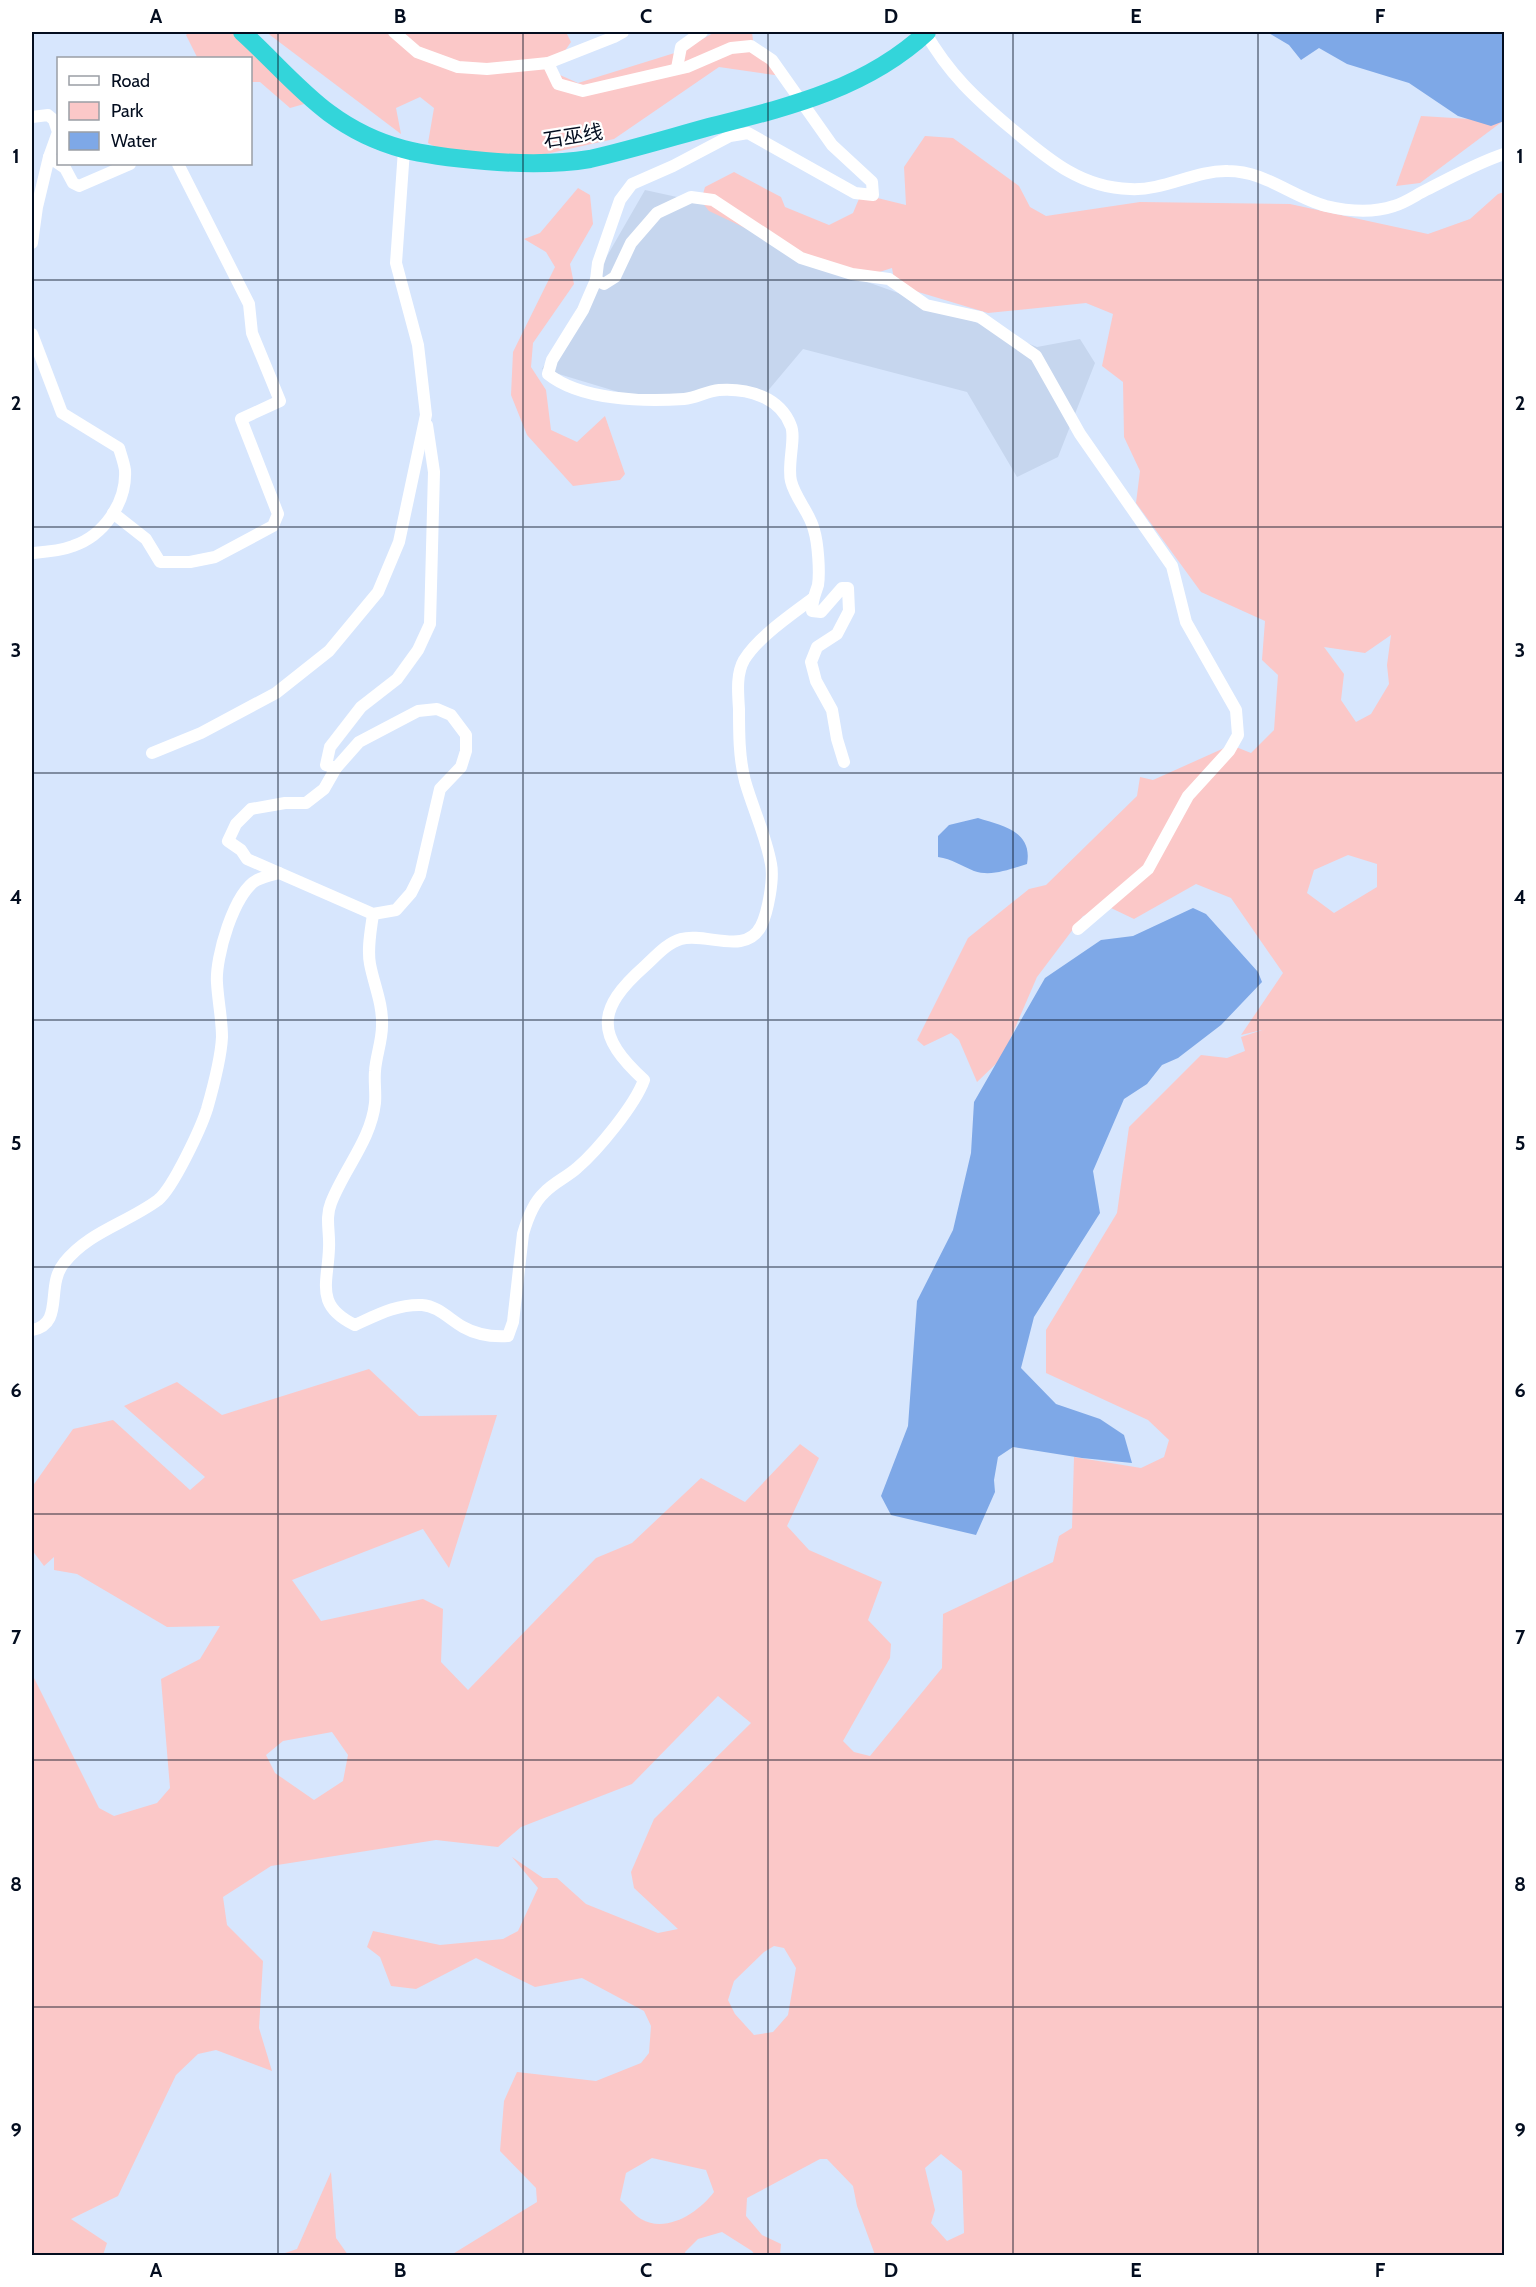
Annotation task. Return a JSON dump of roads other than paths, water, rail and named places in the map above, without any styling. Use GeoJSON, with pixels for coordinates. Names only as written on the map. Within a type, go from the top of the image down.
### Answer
{"type":"FeatureCollection","features":[{"type":"Feature","properties":{"kind":"highway","name":"石巫线"},"geometry":{"type":"LineString","coordinates":[[242,32],[318,105],[361,133],[404,150],[432,157],[545,165],[574,162],[802,103],[873,71],[907,49],[926,32]]}},
{"type":"Feature","properties":{"kind":"street"},"geometry":{"type":"LineString","coordinates":[[394,32],[417,52],[458,67],[487,69],[548,63],[623,32]]}},
{"type":"Feature","properties":{"kind":"street"},"geometry":{"type":"LineString","coordinates":[[677,68],[681,47],[702,32]]}},
{"type":"Feature","properties":{"kind":"street"},"geometry":{"type":"LineString","coordinates":[[926,32],[940,58],[971,95],[1048,159],[1071,174],[1095,184],[1119,189],[1143,189],[1206,173],[1227,171],[1264,178],[1323,205],[1370,210],[1395,206],[1479,162],[1504,154]]}},
{"type":"Feature","properties":{"kind":"street"},"geometry":{"type":"LineString","coordinates":[[548,63],[558,84],[583,91],[687,67],[731,48],[751,46],[772,60],[831,145],[872,182],[873,195],[855,193],[748,133],[730,136],[673,166],[632,184],[620,200],[598,263],[597,280],[583,310],[552,360],[548,374],[560,384],[617,399],[685,399],[718,390],[746,390],[777,404],[792,428],[789,469],[791,483],[814,530],[819,572],[818,586],[812,599],[812,611],[821,612],[842,588],[848,588],[849,611],[837,634],[817,647],[811,662],[816,681],[832,710],[844,762]]}},
{"type":"Feature","properties":{"kind":"street"},"geometry":{"type":"LineString","coordinates":[[32,117],[44,114],[51,117],[56,124],[57,136],[49,157],[37,207],[32,243]]}},
{"type":"Feature","properties":{"kind":"street"},"geometry":{"type":"LineString","coordinates":[[336,768],[326,765],[330,747],[361,708],[397,679],[418,650],[430,624],[434,472],[418,345],[396,263],[404,150]]}},
{"type":"Feature","properties":{"kind":"street"},"geometry":{"type":"LineString","coordinates":[[49,157],[57,162]]}},
{"type":"Feature","properties":{"kind":"street"},"geometry":{"type":"LineString","coordinates":[[61,165],[65,168],[73,183],[79,186],[128,165]]}},
{"type":"Feature","properties":{"kind":"street"},"geometry":{"type":"LineString","coordinates":[[113,513],[146,539],[160,562],[190,562],[215,557],[273,526],[278,514],[241,418],[280,401],[252,333],[249,304],[179,165]]}},
{"type":"Feature","properties":{"kind":"street"},"geometry":{"type":"LineString","coordinates":[[597,280],[604,284],[615,277],[631,243],[657,213],[691,197],[713,200],[801,258],[852,274],[889,279],[926,305],[980,317],[1036,356],[1080,434],[1172,566],[1186,622],[1236,710],[1238,735],[1229,751],[1188,796],[1148,869],[1078,929]]}},
{"type":"Feature","properties":{"kind":"street"},"geometry":{"type":"LineString","coordinates":[[32,334],[62,413],[119,448],[125,468],[121,496],[113,513],[99,530],[82,543],[49,552],[32,553]]}},
{"type":"Feature","properties":{"kind":"street"},"geometry":{"type":"LineString","coordinates":[[152,753],[201,733],[276,693],[329,651],[378,592],[399,542],[426,415]]}},
{"type":"Feature","properties":{"kind":"street"},"geometry":{"type":"LineString","coordinates":[[373,914],[369,947],[370,963],[379,994],[382,1026],[375,1072],[375,1103],[372,1118],[360,1148],[330,1203],[327,1217],[329,1248],[325,1278],[326,1293],[331,1307],[342,1318],[355,1325],[396,1307],[423,1305],[437,1310],[464,1328],[492,1337],[508,1336],[513,1323],[523,1234],[527,1220],[543,1194],[578,1168],[598,1146],[639,1094],[644,1080],[622,1060],[607,1032],[607,1017],[612,1002],[632,977],[667,946],[694,937],[738,942],[752,938],[761,926],[770,897],[772,866],[745,779],[740,743],[738,682],[744,661],[756,645],[812,599]]}},
{"type":"Feature","properties":{"kind":"street"},"geometry":{"type":"LineString","coordinates":[[436,709],[451,715],[466,735],[466,751],[461,767],[440,789],[420,875],[411,893],[396,910],[373,914],[247,859],[241,850],[228,841],[236,824],[251,809],[285,803],[306,803],[324,789],[336,768],[358,742],[418,711],[436,709]]}},
{"type":"Feature","properties":{"kind":"street"},"geometry":{"type":"LineString","coordinates":[[32,1330],[49,1322],[52,1316],[54,1283],[65,1260],[90,1238],[160,1199],[190,1149],[207,1110],[220,1045],[217,980],[219,957],[226,927],[241,899],[255,881],[279,873]]}},
{"type":"Feature","properties":{"kind":"water"},"geometry":{"type":"Polygon","coordinates":[[[1267,32],[1504,32],[1504,121],[1491,126],[1458,116],[1409,83],[1347,64],[1319,48],[1301,60],[1289,45],[1267,32]]]}},
{"type":"Feature","properties":{"kind":"water"},"geometry":{"type":"Polygon","coordinates":[[[978,818],[1006,827],[1021,837],[1028,853],[1027,864],[1001,872],[981,873],[938,857],[938,836],[949,825],[978,818]]]}},
{"type":"Feature","properties":{"kind":"water"},"geometry":{"type":"Polygon","coordinates":[[[1193,908],[1206,914],[1258,972],[1262,982],[1221,1025],[1178,1058],[1162,1065],[1147,1084],[1124,1099],[1093,1171],[1100,1213],[1034,1317],[1021,1368],[1056,1404],[1100,1419],[1124,1435],[1132,1463],[1013,1447],[998,1457],[994,1480],[995,1492],[976,1535],[891,1515],[881,1496],[908,1426],[917,1301],[953,1230],[971,1153],[974,1102],[1045,978],[1101,940],[1133,936],[1193,908]]]}}]}
